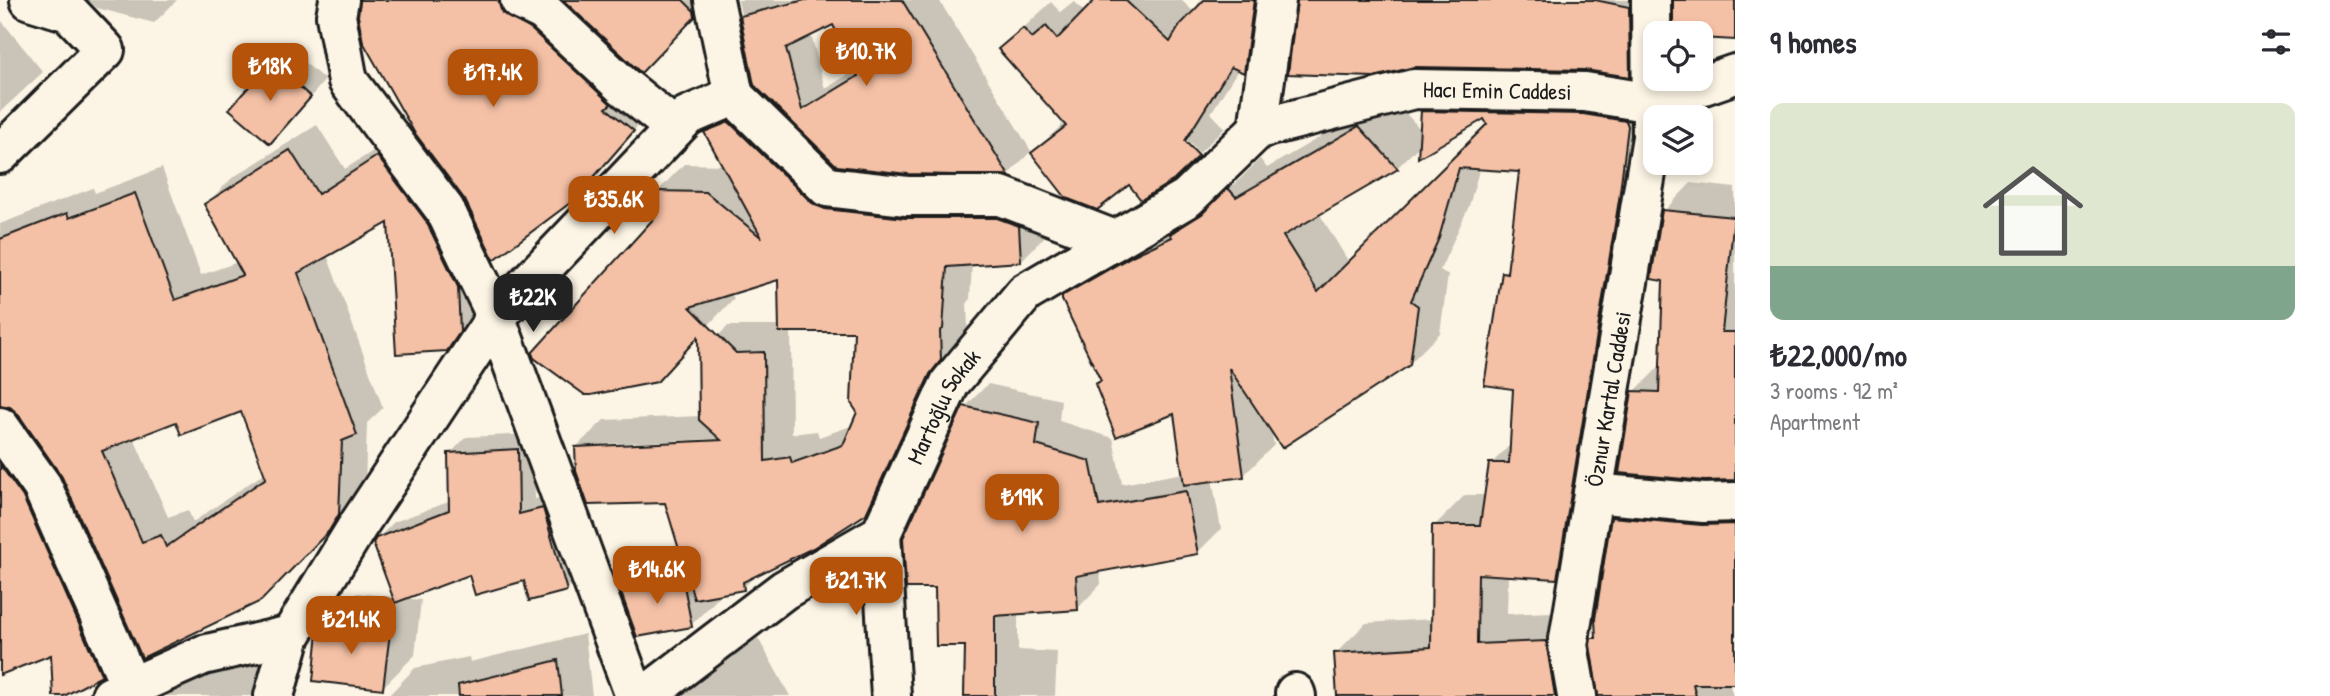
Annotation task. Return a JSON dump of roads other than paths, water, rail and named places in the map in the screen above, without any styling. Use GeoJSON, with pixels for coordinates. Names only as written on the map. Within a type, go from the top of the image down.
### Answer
{"type":"FeatureCollection","features":[{"type":"Feature","properties":{"kind":"street"},"geometry":{"type":"LineString","coordinates":[[0,154],[105,50],[69,12],[30,0]]}},
{"type":"Feature","properties":{"kind":"street"},"geometry":{"type":"LineString","coordinates":[[339,0],[336,16],[348,81],[445,210],[495,318],[635,696]]}},
{"type":"Feature","properties":{"kind":"street"},"geometry":{"type":"LineString","coordinates":[[520,0],[542,11],[623,86],[675,128]]}},
{"type":"Feature","properties":{"kind":"street"},"geometry":{"type":"LineString","coordinates":[[714,0],[734,96],[827,187],[906,195],[1000,195],[1107,237],[1112,242]]}},
{"type":"Feature","properties":{"kind":"street"},"geometry":{"type":"LineString","coordinates":[[1258,129],[1276,0]]}},
{"type":"Feature","properties":{"kind":"street","name":"Öznur Kartal Caddesi"},"geometry":{"type":"LineString","coordinates":[[1577,696],[1568,645],[1652,137],[1651,0]]}},
{"type":"Feature","properties":{"kind":"street","name":"Hacı Emin Caddesi"},"geometry":{"type":"LineString","coordinates":[[1258,129],[1414,89],[1585,92],[1652,103],[1735,74]]}},
{"type":"Feature","properties":{"kind":"street"},"geometry":{"type":"LineString","coordinates":[[274,696],[291,635],[357,527],[495,318],[687,116],[734,96]]}},
{"type":"Feature","properties":{"kind":"street","name":"Martoğlu Sokak"},"geometry":{"type":"LineString","coordinates":[[881,534],[950,383],[1025,293],[1187,198],[1258,129]]}},
{"type":"Feature","properties":{"kind":"street"},"geometry":{"type":"LineString","coordinates":[[0,427],[42,486],[121,692],[203,654],[291,635]]}},
{"type":"Feature","properties":{"kind":"street"},"geometry":{"type":"LineString","coordinates":[[1593,494],[1704,503],[1735,502]]}},
{"type":"Feature","properties":{"kind":"street"},"geometry":{"type":"LineString","coordinates":[[645,696],[784,590],[881,534],[891,696]]}}]}
